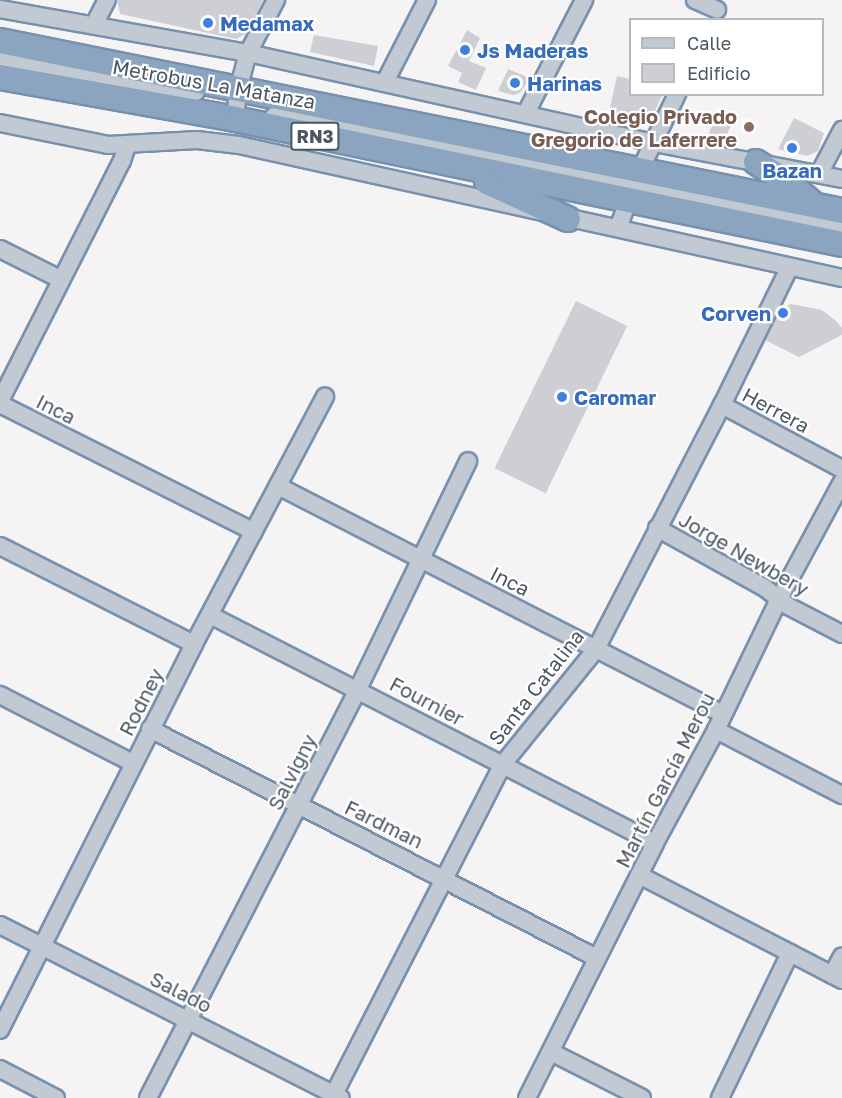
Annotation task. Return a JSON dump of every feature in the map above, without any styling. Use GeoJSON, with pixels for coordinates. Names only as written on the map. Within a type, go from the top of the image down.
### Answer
{"type":"FeatureCollection","features":[{"type":"Feature","properties":{"kind":"highway"},"geometry":{"type":"LineString","coordinates":[[0,33],[26,46]]}},
{"type":"Feature","properties":{"kind":"highway","name":"RN3"},"geometry":{"type":"LineString","coordinates":[[0,41],[26,46],[450,164],[815,205],[842,211]]}},
{"type":"Feature","properties":{"kind":"highway","name":"RN3"},"geometry":{"type":"LineString","coordinates":[[0,77],[237,105],[634,186],[842,244]]}},
{"type":"Feature","properties":{"kind":"highway"},"geometry":{"type":"LineString","coordinates":[[756,162],[790,184],[815,205]]}},
{"type":"Feature","properties":{"kind":"highway"},"geometry":{"type":"LineString","coordinates":[[450,164],[568,219]]}},
{"type":"Feature","properties":{"kind":"street"},"geometry":{"type":"LineString","coordinates":[[94,25],[107,0]]}},
{"type":"Feature","properties":{"kind":"street"},"geometry":{"type":"LineString","coordinates":[[237,105],[248,53],[276,0]]}},
{"type":"Feature","properties":{"kind":"street"},"geometry":{"type":"LineString","coordinates":[[385,82],[427,0]]}},
{"type":"Feature","properties":{"kind":"street"},"geometry":{"type":"LineString","coordinates":[[526,113],[584,0]]}},
{"type":"Feature","properties":{"kind":"street"},"geometry":{"type":"LineString","coordinates":[[695,0],[717,10]]}},
{"type":"Feature","properties":{"kind":"street"},"geometry":{"type":"LineString","coordinates":[[0,9],[248,53],[654,142],[842,179]]}},
{"type":"Feature","properties":{"kind":"street","name":"Metrobus La Matanza"},"geometry":{"type":"LineString","coordinates":[[0,57],[237,105]]}},
{"type":"Feature","properties":{"kind":"street","name":"Metrobus La Matanza"},"geometry":{"type":"LineString","coordinates":[[0,68],[384,129],[616,175],[662,199],[842,235]]}},
{"type":"Feature","properties":{"kind":"street"},"geometry":{"type":"LineString","coordinates":[[618,228],[634,186],[676,96]]}},
{"type":"Feature","properties":{"kind":"street"},"geometry":{"type":"LineString","coordinates":[[0,123],[95,143],[127,146],[197,140],[238,145],[842,278]]}},
{"type":"Feature","properties":{"kind":"street"},"geometry":{"type":"LineString","coordinates":[[819,174],[842,130]]}},
{"type":"Feature","properties":{"kind":"street"},"geometry":{"type":"LineString","coordinates":[[0,402],[60,279],[122,161],[127,146]]}},
{"type":"Feature","properties":{"kind":"street","name":"Metrobus La Matanza"},"geometry":{"type":"LineString","coordinates":[[634,186],[842,227]]}},
{"type":"Feature","properties":{"kind":"street"},"geometry":{"type":"LineString","coordinates":[[0,249],[60,279]]}},
{"type":"Feature","properties":{"kind":"street","name":"Santa Catalina"},"geometry":{"type":"LineString","coordinates":[[336,1097],[502,764],[596,649],[722,405],[789,268]]}},
{"type":"Feature","properties":{"kind":"street","name":"Rodney"},"geometry":{"type":"LineString","coordinates":[[0,1030],[150,729],[325,397]]}},
{"type":"Feature","properties":{"kind":"street","name":"Inca"},"geometry":{"type":"LineString","coordinates":[[0,402],[254,532]]}},
{"type":"Feature","properties":{"kind":"street","name":"Herrera"},"geometry":{"type":"LineString","coordinates":[[722,405],[842,468]]}},
{"type":"Feature","properties":{"kind":"street","name":"Salvigny"},"geometry":{"type":"LineString","coordinates":[[148,1098],[358,688],[468,461]]}},
{"type":"Feature","properties":{"kind":"street","name":"Martín García Merou"},"geometry":{"type":"LineString","coordinates":[[527,1098],[655,843],[716,730],[779,599],[842,482]]}},
{"type":"Feature","properties":{"kind":"street","name":"Inca"},"geometry":{"type":"LineString","coordinates":[[278,486],[723,714]]}},
{"type":"Feature","properties":{"kind":"street","name":"Jorge Newbery"},"geometry":{"type":"LineString","coordinates":[[657,528],[842,633]]}},
{"type":"Feature","properties":{"kind":"street"},"geometry":{"type":"LineString","coordinates":[[0,546],[194,644]]}},
{"type":"Feature","properties":{"kind":"street","name":"Fournier"},"geometry":{"type":"LineString","coordinates":[[210,615],[358,688],[655,843]]}},
{"type":"Feature","properties":{"kind":"street"},"geometry":{"type":"LineString","coordinates":[[0,695],[134,763]]}},
{"type":"Feature","properties":{"kind":"street","name":"Fardman"},"geometry":{"type":"LineString","coordinates":[[150,729],[597,958]]}},
{"type":"Feature","properties":{"kind":"street"},"geometry":{"type":"LineString","coordinates":[[716,730],[842,795]]}},
{"type":"Feature","properties":{"kind":"street"},"geometry":{"type":"LineString","coordinates":[[639,875],[837,978],[842,956]]}},
{"type":"Feature","properties":{"kind":"street","name":"Salado"},"geometry":{"type":"LineString","coordinates":[[0,925],[336,1097]]}},
{"type":"Feature","properties":{"kind":"street"},"geometry":{"type":"LineString","coordinates":[[720,1098],[790,953]]}},
{"type":"Feature","properties":{"kind":"street"},"geometry":{"type":"LineString","coordinates":[[551,1052],[642,1098]]}},
{"type":"Feature","properties":{"kind":"street"},"geometry":{"type":"LineString","coordinates":[[0,1069],[56,1098]]}},
{"type":"Feature","properties":{"kind":"building","name":"Medamax"},"geometry":{"type":"Polygon","coordinates":[[[117,0],[263,0],[247,33],[236,39],[120,14],[117,0]]]}},
{"type":"Feature","properties":{"kind":"building"},"geometry":{"type":"Polygon","coordinates":[[[467,30],[480,38],[469,61],[486,68],[476,90],[458,82],[462,73],[448,66],[467,30]]]}},
{"type":"Feature","properties":{"kind":"building"},"geometry":{"type":"Polygon","coordinates":[[[314,35],[378,46],[374,66],[310,52],[314,35]]]}},
{"type":"Feature","properties":{"kind":"building","name":"Harinas"},"geometry":{"type":"Polygon","coordinates":[[[508,69],[530,78],[520,93],[513,95],[498,91],[508,69]]]}},
{"type":"Feature","properties":{"kind":"building"},"geometry":{"type":"Polygon","coordinates":[[[617,76],[629,79],[629,96],[662,96],[653,115],[643,120],[609,112],[617,76]]]}},
{"type":"Feature","properties":{"kind":"building"},"geometry":{"type":"Polygon","coordinates":[[[718,113],[733,120],[724,140],[709,133],[718,113]]]}},
{"type":"Feature","properties":{"kind":"building"},"geometry":{"type":"Polygon","coordinates":[[[794,118],[824,133],[818,151],[807,156],[778,149],[794,118]]]}},
{"type":"Feature","properties":{"kind":"building","name":"Caromar"},"geometry":{"type":"Polygon","coordinates":[[[576,301],[627,326],[546,493],[494,468],[576,301]]]}},
{"type":"Feature","properties":{"kind":"building"},"geometry":{"type":"Polygon","coordinates":[[[791,304],[822,310],[842,328],[842,335],[799,357],[765,340],[780,309],[791,304]]]}},
{"type":"Feature","properties":{"kind":"place","name":"Medamax"},"geometry":{"type":"Point","coordinates":[208,23]}},
{"type":"Feature","properties":{"kind":"place","name":"Js Maderas"},"geometry":{"type":"Point","coordinates":[465,50]}},
{"type":"Feature","properties":{"kind":"place","name":"Harinas"},"geometry":{"type":"Point","coordinates":[515,83]}},
{"type":"Feature","properties":{"kind":"place","name":"Colegio Privado Gregorio de Laferrere"},"geometry":{"type":"Point","coordinates":[749,127]}},
{"type":"Feature","properties":{"kind":"place","name":"Bazan"},"geometry":{"type":"Point","coordinates":[792,148]}},
{"type":"Feature","properties":{"kind":"place","name":"Corven"},"geometry":{"type":"Point","coordinates":[783,313]}},
{"type":"Feature","properties":{"kind":"place","name":"Caromar"},"geometry":{"type":"Point","coordinates":[562,397]}}]}
